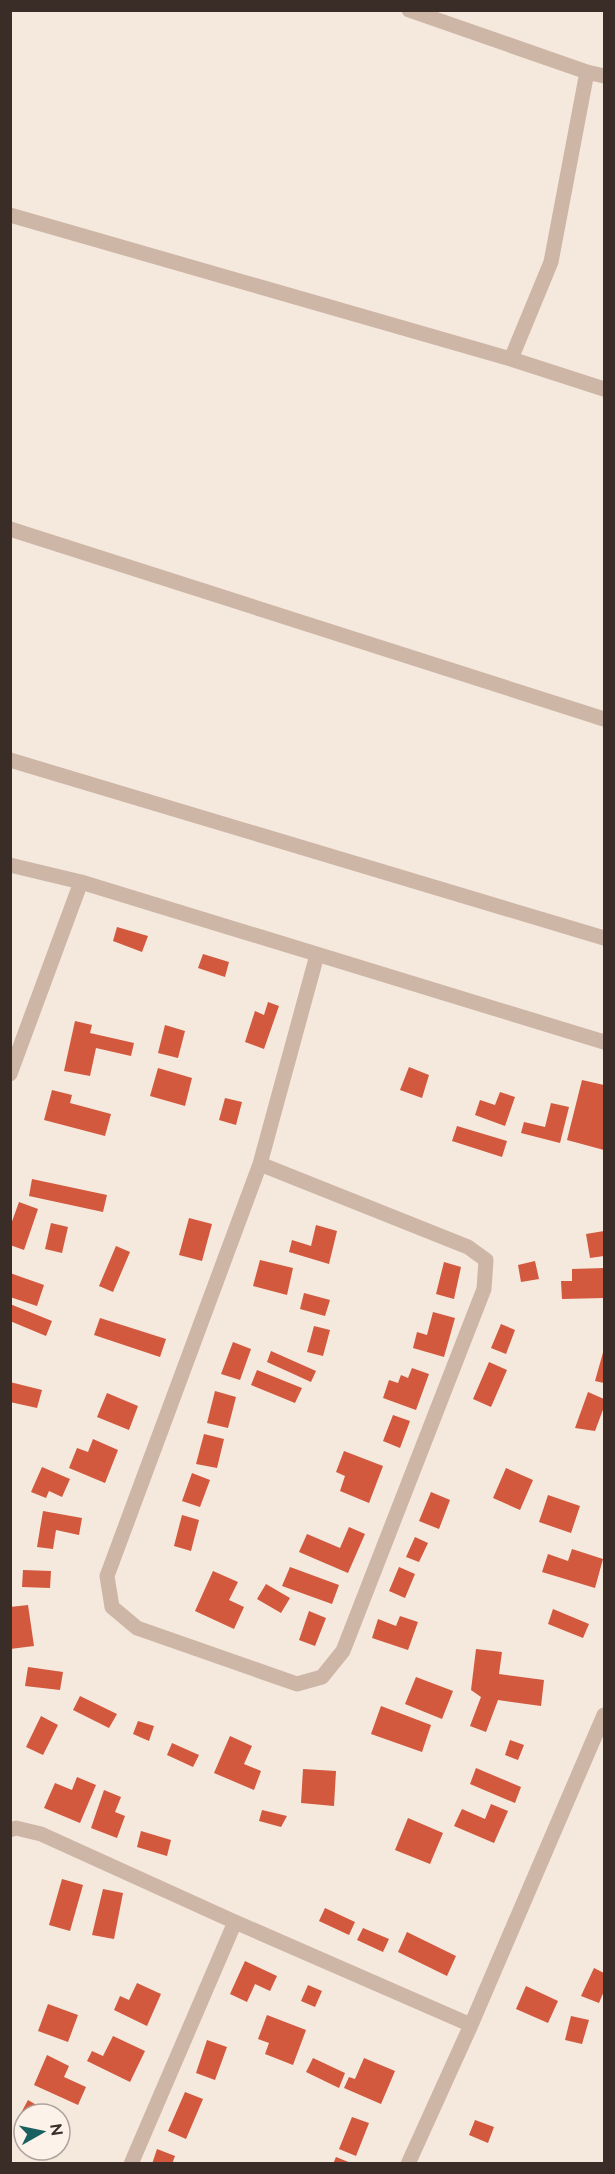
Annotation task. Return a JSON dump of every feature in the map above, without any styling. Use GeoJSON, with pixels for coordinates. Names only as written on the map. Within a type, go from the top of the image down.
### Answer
{"type":"FeatureCollection","features":[{"type":"Feature","properties":{"kind":"street"},"geometry":{"type":"LineString","coordinates":[[409,10],[604,76]]}},
{"type":"Feature","properties":{"kind":"street"},"geometry":{"type":"LineString","coordinates":[[512,359],[551,262],[587,72]]}},
{"type":"Feature","properties":{"kind":"street"},"geometry":{"type":"LineString","coordinates":[[10,215],[512,359],[604,389]]}},
{"type":"Feature","properties":{"kind":"street"},"geometry":{"type":"LineString","coordinates":[[10,529],[604,719]]}},
{"type":"Feature","properties":{"kind":"street"},"geometry":{"type":"LineString","coordinates":[[10,760],[604,938]]}},
{"type":"Feature","properties":{"kind":"street"},"geometry":{"type":"LineString","coordinates":[[10,865],[81,882],[604,1042]]}},
{"type":"Feature","properties":{"kind":"street"},"geometry":{"type":"LineString","coordinates":[[10,1074],[81,882]]}},
{"type":"Feature","properties":{"kind":"street"},"geometry":{"type":"LineString","coordinates":[[260,1164],[468,1247],[486,1260],[484,1289],[343,1651],[322,1677],[297,1684],[137,1628],[112,1607],[107,1575],[260,1164],[317,955]]}},
{"type":"Feature","properties":{"kind":"street"},"geometry":{"type":"LineString","coordinates":[[408,2163],[471,2025],[604,1715]]}},
{"type":"Feature","properties":{"kind":"street"},"geometry":{"type":"LineString","coordinates":[[10,1830],[16,1828],[41,1834],[471,2025]]}},
{"type":"Feature","properties":{"kind":"street"},"geometry":{"type":"LineString","coordinates":[[131,2163],[235,1922]]}},
{"type":"Feature","properties":{"kind":"building"},"geometry":{"type":"Polygon","coordinates":[[[117,927],[148,936],[142,952],[113,941],[117,927]]]}},
{"type":"Feature","properties":{"kind":"building"},"geometry":{"type":"Polygon","coordinates":[[[203,954],[229,962],[225,977],[198,968],[203,954]]]}},
{"type":"Feature","properties":{"kind":"building"},"geometry":{"type":"Polygon","coordinates":[[[268,1002],[279,1006],[264,1049],[245,1042],[255,1011],[264,1015],[268,1002]]]}},
{"type":"Feature","properties":{"kind":"building"},"geometry":{"type":"Polygon","coordinates":[[[75,1021],[92,1025],[90,1033],[134,1043],[131,1056],[96,1048],[90,1076],[64,1071],[75,1021]]]}},
{"type":"Feature","properties":{"kind":"building"},"geometry":{"type":"Polygon","coordinates":[[[165,1025],[185,1031],[178,1058],[158,1053],[165,1025]]]}},
{"type":"Feature","properties":{"kind":"building"},"geometry":{"type":"Polygon","coordinates":[[[409,1067],[429,1075],[422,1098],[400,1090],[409,1067]]]}},
{"type":"Feature","properties":{"kind":"building"},"geometry":{"type":"Polygon","coordinates":[[[158,1068],[192,1078],[185,1106],[150,1096],[158,1068]]]}},
{"type":"Feature","properties":{"kind":"building"},"geometry":{"type":"Polygon","coordinates":[[[582,1080],[604,1085],[604,1150],[567,1140],[582,1080]]]}},
{"type":"Feature","properties":{"kind":"building"},"geometry":{"type":"Polygon","coordinates":[[[52,1090],[72,1095],[70,1103],[111,1114],[105,1136],[44,1120],[52,1090]]]}},
{"type":"Feature","properties":{"kind":"building"},"geometry":{"type":"Polygon","coordinates":[[[500,1092],[515,1097],[505,1126],[475,1115],[480,1100],[495,1105],[500,1092]]]}},
{"type":"Feature","properties":{"kind":"building"},"geometry":{"type":"Polygon","coordinates":[[[225,1098],[242,1102],[236,1125],[219,1120],[225,1098]]]}},
{"type":"Feature","properties":{"kind":"building"},"geometry":{"type":"Polygon","coordinates":[[[551,1103],[569,1107],[560,1143],[521,1133],[524,1122],[545,1127],[551,1103]]]}},
{"type":"Feature","properties":{"kind":"building"},"geometry":{"type":"Polygon","coordinates":[[[457,1126],[507,1141],[502,1157],[452,1141],[457,1126]]]}},
{"type":"Feature","properties":{"kind":"building"},"geometry":{"type":"Polygon","coordinates":[[[32,1179],[107,1195],[103,1212],[29,1196],[32,1179]]]}},
{"type":"Feature","properties":{"kind":"building"},"geometry":{"type":"Polygon","coordinates":[[[19,1202],[38,1209],[24,1250],[10,1245],[10,1227],[19,1202]]]}},
{"type":"Feature","properties":{"kind":"building"},"geometry":{"type":"Polygon","coordinates":[[[189,1218],[212,1224],[202,1261],[179,1255],[189,1218]]]}},
{"type":"Feature","properties":{"kind":"building"},"geometry":{"type":"Polygon","coordinates":[[[51,1223],[68,1227],[62,1253],[45,1249],[51,1223]]]}},
{"type":"Feature","properties":{"kind":"building"},"geometry":{"type":"Polygon","coordinates":[[[316,1225],[337,1231],[329,1264],[289,1252],[292,1240],[311,1246],[316,1225]]]}},
{"type":"Feature","properties":{"kind":"building"},"geometry":{"type":"Polygon","coordinates":[[[604,1231],[604,1256],[590,1258],[586,1234],[604,1231]]]}},
{"type":"Feature","properties":{"kind":"building"},"geometry":{"type":"Polygon","coordinates":[[[116,1246],[130,1252],[113,1292],[99,1286],[116,1246]]]}},
{"type":"Feature","properties":{"kind":"building"},"geometry":{"type":"Polygon","coordinates":[[[260,1260],[293,1268],[287,1295],[253,1286],[260,1260]]]}},
{"type":"Feature","properties":{"kind":"building"},"geometry":{"type":"Polygon","coordinates":[[[535,1261],[539,1279],[521,1282],[518,1265],[535,1261]]]}},
{"type":"Feature","properties":{"kind":"building"},"geometry":{"type":"Polygon","coordinates":[[[444,1262],[461,1267],[454,1299],[436,1294],[444,1262]]]}},
{"type":"Feature","properties":{"kind":"building"},"geometry":{"type":"Polygon","coordinates":[[[604,1268],[604,1298],[562,1299],[561,1281],[572,1281],[572,1269],[604,1268]]]}},
{"type":"Feature","properties":{"kind":"building"},"geometry":{"type":"Polygon","coordinates":[[[10,1273],[44,1285],[37,1306],[10,1297],[10,1273]]]}},
{"type":"Feature","properties":{"kind":"building"},"geometry":{"type":"Polygon","coordinates":[[[304,1293],[330,1300],[325,1316],[300,1309],[304,1293]]]}},
{"type":"Feature","properties":{"kind":"building"},"geometry":{"type":"Polygon","coordinates":[[[10,1304],[52,1321],[46,1336],[10,1321],[10,1304]]]}},
{"type":"Feature","properties":{"kind":"building"},"geometry":{"type":"Polygon","coordinates":[[[433,1312],[455,1318],[444,1357],[413,1348],[417,1332],[427,1335],[433,1312]]]}},
{"type":"Feature","properties":{"kind":"building"},"geometry":{"type":"Polygon","coordinates":[[[100,1318],[166,1339],[160,1357],[94,1335],[100,1318]]]}},
{"type":"Feature","properties":{"kind":"building"},"geometry":{"type":"Polygon","coordinates":[[[501,1324],[515,1330],[506,1354],[491,1348],[501,1324]]]}},
{"type":"Feature","properties":{"kind":"building"},"geometry":{"type":"Polygon","coordinates":[[[314,1326],[330,1330],[323,1356],[307,1352],[314,1326]]]}},
{"type":"Feature","properties":{"kind":"building"},"geometry":{"type":"Polygon","coordinates":[[[233,1342],[251,1349],[240,1380],[221,1374],[233,1342]]]}},
{"type":"Feature","properties":{"kind":"building"},"geometry":{"type":"Polygon","coordinates":[[[604,1349],[604,1383],[595,1381],[604,1349]]]}},
{"type":"Feature","properties":{"kind":"building"},"geometry":{"type":"Polygon","coordinates":[[[271,1351],[316,1371],[311,1382],[267,1362],[271,1351]]]}},
{"type":"Feature","properties":{"kind":"building"},"geometry":{"type":"Polygon","coordinates":[[[489,1362],[507,1370],[491,1407],[473,1399],[489,1362]]]}},
{"type":"Feature","properties":{"kind":"building"},"geometry":{"type":"Polygon","coordinates":[[[412,1368],[429,1374],[416,1410],[383,1398],[389,1380],[398,1383],[401,1375],[408,1378],[412,1368]]]}},
{"type":"Feature","properties":{"kind":"building"},"geometry":{"type":"Polygon","coordinates":[[[257,1370],[302,1388],[295,1403],[251,1385],[257,1370]]]}},
{"type":"Feature","properties":{"kind":"building"},"geometry":{"type":"Polygon","coordinates":[[[10,1382],[42,1390],[37,1408],[10,1402],[10,1382]]]}},
{"type":"Feature","properties":{"kind":"building"},"geometry":{"type":"Polygon","coordinates":[[[215,1391],[236,1397],[228,1428],[207,1423],[215,1391]]]}},
{"type":"Feature","properties":{"kind":"building"},"geometry":{"type":"Polygon","coordinates":[[[588,1392],[604,1399],[604,1407],[595,1431],[575,1428],[588,1392]]]}},
{"type":"Feature","properties":{"kind":"building"},"geometry":{"type":"Polygon","coordinates":[[[107,1393],[138,1406],[129,1430],[97,1417],[107,1393]]]}},
{"type":"Feature","properties":{"kind":"building"},"geometry":{"type":"Polygon","coordinates":[[[393,1415],[410,1421],[400,1448],[383,1441],[393,1415]]]}},
{"type":"Feature","properties":{"kind":"building"},"geometry":{"type":"Polygon","coordinates":[[[204,1434],[224,1439],[217,1468],[196,1464],[204,1434]]]}},
{"type":"Feature","properties":{"kind":"building"},"geometry":{"type":"Polygon","coordinates":[[[93,1439],[118,1450],[105,1483],[69,1468],[77,1448],[88,1452],[93,1439]]]}},
{"type":"Feature","properties":{"kind":"building"},"geometry":{"type":"Polygon","coordinates":[[[344,1451],[383,1466],[369,1503],[340,1491],[345,1476],[336,1472],[344,1451]]]}},
{"type":"Feature","properties":{"kind":"building"},"geometry":{"type":"Polygon","coordinates":[[[42,1467],[70,1479],[62,1497],[49,1491],[46,1498],[31,1492],[42,1467]]]}},
{"type":"Feature","properties":{"kind":"building"},"geometry":{"type":"Polygon","coordinates":[[[506,1468],[533,1480],[520,1510],[493,1498],[506,1468]]]}},
{"type":"Feature","properties":{"kind":"building"},"geometry":{"type":"Polygon","coordinates":[[[192,1473],[210,1480],[200,1507],[182,1501],[192,1473]]]}},
{"type":"Feature","properties":{"kind":"building"},"geometry":{"type":"Polygon","coordinates":[[[431,1492],[450,1500],[439,1529],[419,1521],[431,1492]]]}},
{"type":"Feature","properties":{"kind":"building"},"geometry":{"type":"Polygon","coordinates":[[[548,1495],[580,1506],[571,1533],[539,1522],[548,1495]]]}},
{"type":"Feature","properties":{"kind":"building"},"geometry":{"type":"Polygon","coordinates":[[[43,1511],[82,1518],[79,1535],[56,1530],[53,1549],[37,1547],[43,1511]]]}},
{"type":"Feature","properties":{"kind":"building"},"geometry":{"type":"Polygon","coordinates":[[[182,1515],[199,1520],[191,1551],[174,1546],[182,1515]]]}},
{"type":"Feature","properties":{"kind":"building"},"geometry":{"type":"Polygon","coordinates":[[[349,1527],[365,1534],[348,1573],[299,1552],[307,1534],[340,1548],[349,1527]]]}},
{"type":"Feature","properties":{"kind":"building"},"geometry":{"type":"Polygon","coordinates":[[[415,1537],[428,1543],[419,1562],[406,1557],[415,1537]]]}},
{"type":"Feature","properties":{"kind":"building"},"geometry":{"type":"Polygon","coordinates":[[[572,1549],[603,1559],[595,1588],[542,1572],[548,1554],[568,1561],[572,1549]]]}},
{"type":"Feature","properties":{"kind":"building"},"geometry":{"type":"Polygon","coordinates":[[[290,1567],[339,1585],[332,1604],[282,1586],[290,1567]]]}},
{"type":"Feature","properties":{"kind":"building"},"geometry":{"type":"Polygon","coordinates":[[[399,1567],[415,1574],[405,1598],[389,1591],[399,1567]]]}},
{"type":"Feature","properties":{"kind":"building"},"geometry":{"type":"Polygon","coordinates":[[[23,1570],[51,1571],[50,1588],[22,1587],[23,1570]]]}},
{"type":"Feature","properties":{"kind":"building"},"geometry":{"type":"Polygon","coordinates":[[[213,1571],[238,1582],[229,1600],[244,1607],[234,1629],[195,1611],[213,1571]]]}},
{"type":"Feature","properties":{"kind":"building"},"geometry":{"type":"Polygon","coordinates":[[[266,1584],[290,1598],[281,1613],[257,1599],[266,1584]]]}},
{"type":"Feature","properties":{"kind":"building"},"geometry":{"type":"Polygon","coordinates":[[[28,1605],[34,1646],[10,1649],[10,1607],[28,1605]]]}},
{"type":"Feature","properties":{"kind":"building"},"geometry":{"type":"Polygon","coordinates":[[[553,1609],[589,1624],[583,1638],[548,1624],[553,1609]]]}},
{"type":"Feature","properties":{"kind":"building"},"geometry":{"type":"Polygon","coordinates":[[[309,1611],[326,1618],[315,1646],[299,1640],[309,1611]]]}},
{"type":"Feature","properties":{"kind":"building"},"geometry":{"type":"Polygon","coordinates":[[[400,1616],[418,1622],[408,1650],[372,1638],[378,1619],[396,1626],[400,1616]]]}},
{"type":"Feature","properties":{"kind":"building"},"geometry":{"type":"Polygon","coordinates":[[[476,1649],[502,1652],[499,1674],[544,1680],[541,1706],[498,1700],[486,1732],[470,1726],[481,1697],[471,1690],[476,1649]]]}},
{"type":"Feature","properties":{"kind":"building"},"geometry":{"type":"Polygon","coordinates":[[[28,1667],[63,1672],[60,1690],[25,1686],[28,1667]]]}},
{"type":"Feature","properties":{"kind":"building"},"geometry":{"type":"Polygon","coordinates":[[[416,1677],[453,1691],[442,1719],[405,1704],[416,1677]]]}},
{"type":"Feature","properties":{"kind":"building"},"geometry":{"type":"Polygon","coordinates":[[[80,1696],[117,1714],[109,1728],[73,1710],[80,1696]]]}},
{"type":"Feature","properties":{"kind":"building"},"geometry":{"type":"Polygon","coordinates":[[[381,1706],[431,1725],[422,1752],[371,1734],[381,1706]]]}},
{"type":"Feature","properties":{"kind":"building"},"geometry":{"type":"Polygon","coordinates":[[[41,1716],[58,1725],[43,1755],[26,1747],[41,1716]]]}},
{"type":"Feature","properties":{"kind":"building"},"geometry":{"type":"Polygon","coordinates":[[[138,1721],[154,1726],[149,1741],[133,1734],[138,1721]]]}},
{"type":"Feature","properties":{"kind":"building"},"geometry":{"type":"Polygon","coordinates":[[[230,1736],[252,1746],[244,1764],[261,1771],[254,1790],[214,1773],[230,1736]]]}},
{"type":"Feature","properties":{"kind":"building"},"geometry":{"type":"Polygon","coordinates":[[[510,1740],[524,1745],[518,1760],[505,1755],[510,1740]]]}},
{"type":"Feature","properties":{"kind":"building"},"geometry":{"type":"Polygon","coordinates":[[[172,1743],[199,1755],[193,1767],[167,1755],[172,1743]]]}},
{"type":"Feature","properties":{"kind":"building"},"geometry":{"type":"Polygon","coordinates":[[[476,1768],[521,1787],[515,1803],[470,1784],[476,1768]]]}},
{"type":"Feature","properties":{"kind":"building"},"geometry":{"type":"Polygon","coordinates":[[[303,1769],[336,1771],[334,1806],[301,1803],[303,1769]]]}},
{"type":"Feature","properties":{"kind":"building"},"geometry":{"type":"Polygon","coordinates":[[[77,1777],[96,1785],[80,1823],[44,1808],[55,1783],[72,1790],[77,1777]]]}},
{"type":"Feature","properties":{"kind":"building"},"geometry":{"type":"Polygon","coordinates":[[[104,1790],[121,1797],[115,1812],[125,1816],[117,1838],[91,1828],[104,1790]]]}},
{"type":"Feature","properties":{"kind":"building"},"geometry":{"type":"Polygon","coordinates":[[[491,1804],[508,1811],[494,1843],[454,1826],[462,1809],[485,1819],[491,1804]]]}},
{"type":"Feature","properties":{"kind":"building"},"geometry":{"type":"Polygon","coordinates":[[[262,1810],[287,1816],[281,1827],[259,1821],[262,1810]]]}},
{"type":"Feature","properties":{"kind":"building"},"geometry":{"type":"Polygon","coordinates":[[[408,1818],[443,1833],[430,1864],[395,1850],[408,1818]]]}},
{"type":"Feature","properties":{"kind":"building"},"geometry":{"type":"Polygon","coordinates":[[[141,1831],[171,1840],[167,1856],[137,1847],[141,1831]]]}},
{"type":"Feature","properties":{"kind":"building"},"geometry":{"type":"Polygon","coordinates":[[[62,1879],[83,1885],[70,1931],[49,1925],[62,1879]]]}},
{"type":"Feature","properties":{"kind":"building"},"geometry":{"type":"Polygon","coordinates":[[[103,1889],[123,1893],[114,1939],[92,1935],[103,1889]]]}},
{"type":"Feature","properties":{"kind":"building"},"geometry":{"type":"Polygon","coordinates":[[[325,1908],[355,1922],[349,1935],[319,1921],[325,1908]]]}},
{"type":"Feature","properties":{"kind":"building"},"geometry":{"type":"Polygon","coordinates":[[[363,1928],[389,1939],[383,1952],[357,1940],[363,1928]]]}},
{"type":"Feature","properties":{"kind":"building"},"geometry":{"type":"Polygon","coordinates":[[[407,1932],[456,1956],[447,1976],[398,1952],[407,1932]]]}},
{"type":"Feature","properties":{"kind":"building"},"geometry":{"type":"Polygon","coordinates":[[[245,1961],[277,1976],[270,1991],[255,1984],[247,2002],[230,1994],[245,1961]]]}},
{"type":"Feature","properties":{"kind":"building"},"geometry":{"type":"Polygon","coordinates":[[[594,1968],[604,1973],[604,1991],[599,2003],[581,1996],[594,1968]]]}},
{"type":"Feature","properties":{"kind":"building"},"geometry":{"type":"Polygon","coordinates":[[[137,1983],[161,1994],[147,2026],[114,2010],[120,1996],[129,2000],[137,1983]]]}},
{"type":"Feature","properties":{"kind":"building"},"geometry":{"type":"Polygon","coordinates":[[[308,1985],[322,1991],[315,2007],[301,2001],[308,1985]]]}},
{"type":"Feature","properties":{"kind":"building"},"geometry":{"type":"Polygon","coordinates":[[[526,1986],[558,2001],[548,2023],[516,2009],[526,1986]]]}},
{"type":"Feature","properties":{"kind":"building"},"geometry":{"type":"Polygon","coordinates":[[[48,2004],[78,2015],[68,2042],[38,2031],[48,2004]]]}},
{"type":"Feature","properties":{"kind":"building"},"geometry":{"type":"Polygon","coordinates":[[[267,2015],[306,2030],[293,2065],[265,2054],[269,2043],[258,2039],[267,2015]]]}},
{"type":"Feature","properties":{"kind":"building"},"geometry":{"type":"Polygon","coordinates":[[[571,2016],[589,2020],[582,2044],[565,2040],[571,2016]]]}},
{"type":"Feature","properties":{"kind":"building"},"geometry":{"type":"Polygon","coordinates":[[[113,2036],[145,2051],[130,2082],[87,2061],[92,2051],[103,2056],[113,2036]]]}},
{"type":"Feature","properties":{"kind":"building"},"geometry":{"type":"Polygon","coordinates":[[[207,2040],[227,2047],[215,2080],[196,2073],[207,2040]]]}},
{"type":"Feature","properties":{"kind":"building"},"geometry":{"type":"Polygon","coordinates":[[[47,2055],[69,2066],[64,2077],[86,2087],[78,2105],[34,2085],[47,2055]]]}},
{"type":"Feature","properties":{"kind":"building"},"geometry":{"type":"Polygon","coordinates":[[[313,2058],[345,2073],[339,2088],[306,2072],[313,2058]]]}},
{"type":"Feature","properties":{"kind":"building"},"geometry":{"type":"Polygon","coordinates":[[[364,2058],[395,2071],[381,2104],[344,2088],[349,2077],[355,2079],[364,2058]]]}},
{"type":"Feature","properties":{"kind":"building"},"geometry":{"type":"Polygon","coordinates":[[[185,2092],[203,2099],[186,2139],[168,2131],[185,2092]]]}},
{"type":"Feature","properties":{"kind":"building"},"geometry":{"type":"Polygon","coordinates":[[[352,2117],[369,2123],[356,2156],[339,2149],[352,2117]]]}},
{"type":"Feature","properties":{"kind":"building"},"geometry":{"type":"Polygon","coordinates":[[[475,2120],[494,2127],[488,2143],[469,2135],[475,2120]]]}},
{"type":"Feature","properties":{"kind":"building"},"geometry":{"type":"Polygon","coordinates":[[[157,2149],[175,2156],[172,2164],[152,2164],[157,2149]]]}},
{"type":"Feature","properties":{"kind":"building"},"geometry":{"type":"Polygon","coordinates":[[[336,2157],[351,2163],[351,2164],[333,2164],[336,2157]]]}}]}
